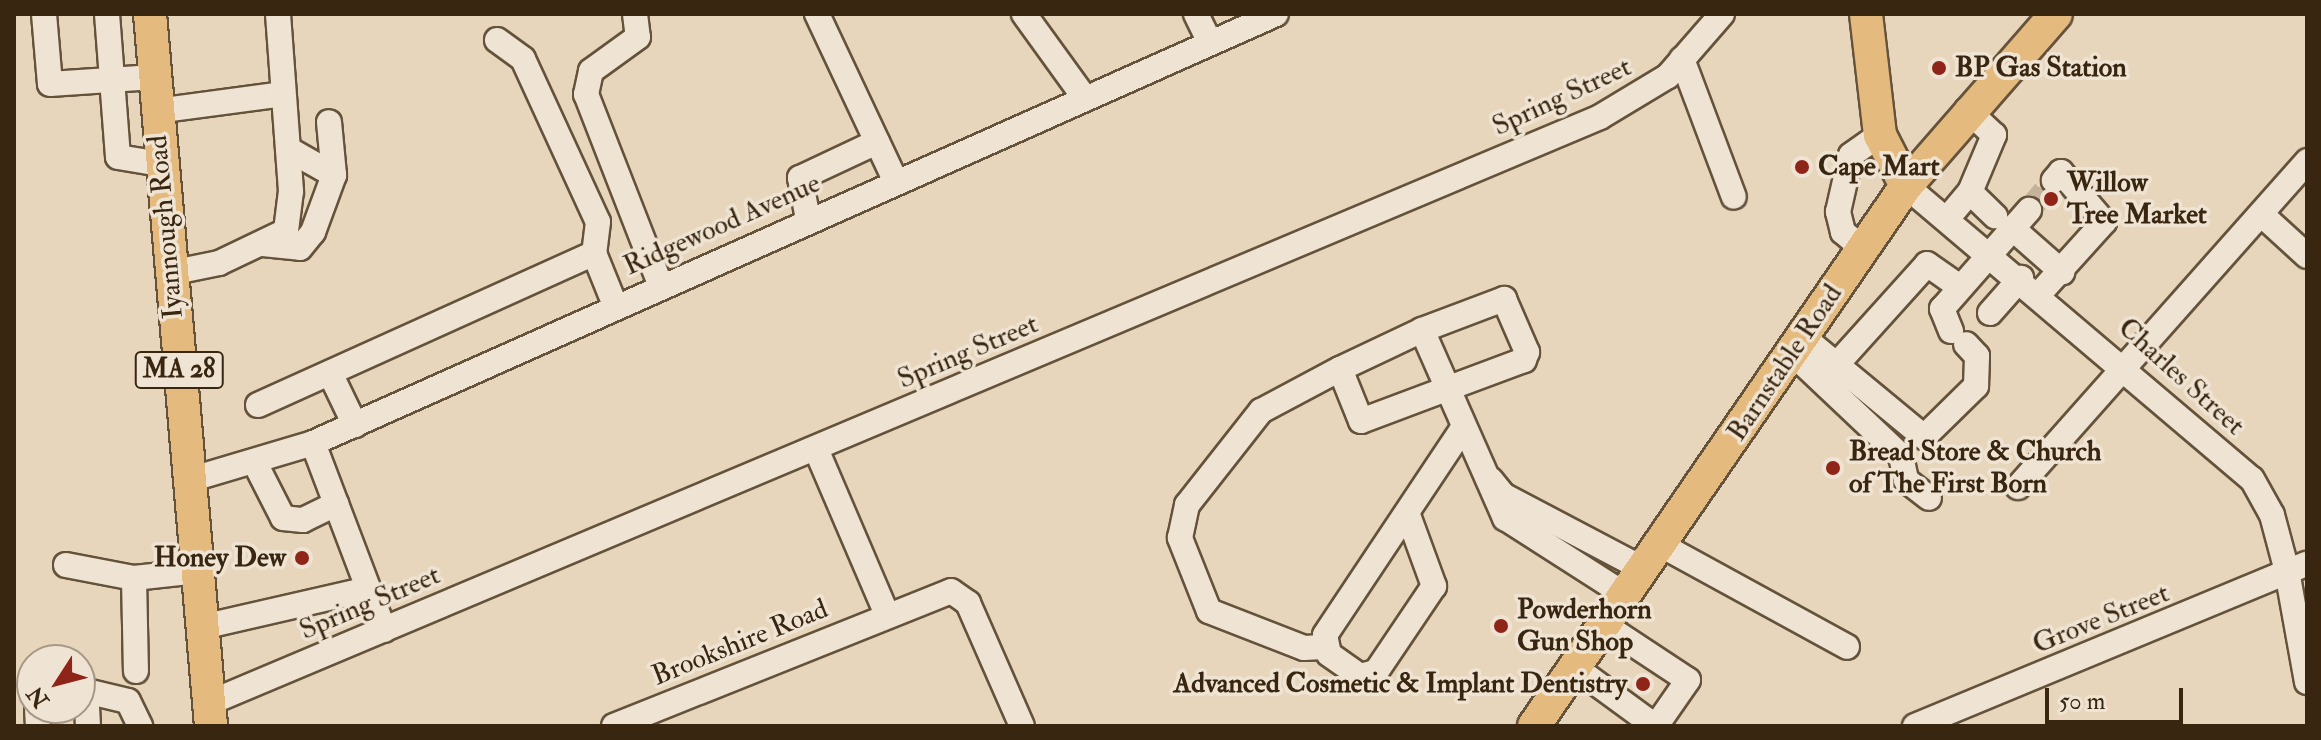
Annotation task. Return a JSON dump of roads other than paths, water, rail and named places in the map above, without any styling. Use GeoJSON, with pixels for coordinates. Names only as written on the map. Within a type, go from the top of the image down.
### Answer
{"type":"FeatureCollection","features":[{"type":"Feature","properties":{"kind":"main road","name":"Iyannough Road"},"geometry":{"type":"LineString","coordinates":[[150,14],[210,715]]}},
{"type":"Feature","properties":{"kind":"main road"},"geometry":{"type":"LineString","coordinates":[[1866,14],[1880,135],[1906,186]]}},
{"type":"Feature","properties":{"kind":"main road","name":"Barnstable Road"},"geometry":{"type":"LineString","coordinates":[[1534,726],[1577,669],[1906,186],[1967,110],[2056,14]]}},
{"type":"Feature","properties":{"kind":"street"},"geometry":{"type":"LineString","coordinates":[[44,14],[50,84],[154,77]]}},
{"type":"Feature","properties":{"kind":"street"},"geometry":{"type":"LineString","coordinates":[[107,14],[118,157],[161,164]]}},
{"type":"Feature","properties":{"kind":"street"},"geometry":{"type":"LineString","coordinates":[[170,273],[263,244],[286,231],[291,216],[278,14]]}},
{"type":"Feature","properties":{"kind":"street"},"geometry":{"type":"LineString","coordinates":[[635,14],[638,37],[591,71],[586,94],[660,284]]}},
{"type":"Feature","properties":{"kind":"street"},"geometry":{"type":"LineString","coordinates":[[817,14],[896,182]]}},
{"type":"Feature","properties":{"kind":"street"},"geometry":{"type":"LineString","coordinates":[[1024,14],[1084,97]]}},
{"type":"Feature","properties":{"kind":"street"},"geometry":{"type":"LineString","coordinates":[[1196,14],[1210,43]]}},
{"type":"Feature","properties":{"kind":"street","name":"Ridgewood Avenue"},"geometry":{"type":"LineString","coordinates":[[189,480],[256,465],[355,425],[660,284],[1276,14]]}},
{"type":"Feature","properties":{"kind":"street","name":"Spring Street"},"geometry":{"type":"LineString","coordinates":[[210,715],[384,630],[1600,117],[1652,89],[1722,14]]}},
{"type":"Feature","properties":{"kind":"street"},"geometry":{"type":"LineString","coordinates":[[497,40],[523,59],[598,222],[594,253],[615,305]]}},
{"type":"Feature","properties":{"kind":"street"},"geometry":{"type":"LineString","coordinates":[[1682,59],[1734,197]]}},
{"type":"Feature","properties":{"kind":"street"},"geometry":{"type":"LineString","coordinates":[[156,111],[283,94]]}},
{"type":"Feature","properties":{"kind":"street"},"geometry":{"type":"LineString","coordinates":[[1947,219],[1970,192],[1994,135],[1967,110]]}},
{"type":"Feature","properties":{"kind":"street"},"geometry":{"type":"LineString","coordinates":[[263,244],[300,248],[334,175],[329,122]]}},
{"type":"Feature","properties":{"kind":"street"},"geometry":{"type":"LineString","coordinates":[[1862,248],[1843,232],[1838,212],[1851,155],[1880,135]]}},
{"type":"Feature","properties":{"kind":"street"},"geometry":{"type":"LineString","coordinates":[[808,219],[797,183],[877,142]]}},
{"type":"Feature","properties":{"kind":"street"},"geometry":{"type":"LineString","coordinates":[[288,149],[334,175]]}},
{"type":"Feature","properties":{"kind":"street"},"geometry":{"type":"LineString","coordinates":[[840,159],[854,199]]}},
{"type":"Feature","properties":{"kind":"street"},"geometry":{"type":"LineString","coordinates":[[2018,487],[2122,363],[2307,161]]}},
{"type":"Feature","properties":{"kind":"street"},"geometry":{"type":"LineString","coordinates":[[1990,313],[2030,286],[2062,272],[2104,222],[2061,172],[2054,180]]}},
{"type":"Feature","properties":{"kind":"street","name":"Charles Street"},"geometry":{"type":"LineString","coordinates":[[1906,186],[2122,363],[2259,488],[2297,568],[2307,682]]}},
{"type":"Feature","properties":{"kind":"street"},"geometry":{"type":"LineString","coordinates":[[1970,192],[2062,272]]}},
{"type":"Feature","properties":{"kind":"street"},"geometry":{"type":"LineString","coordinates":[[1797,345],[1838,363],[1924,437],[1976,386],[1977,356],[1941,316],[1959,286],[1990,254],[2004,222],[2029,210]]}},
{"type":"Feature","properties":{"kind":"street"},"geometry":{"type":"LineString","coordinates":[[2261,214],[2307,256]]}},
{"type":"Feature","properties":{"kind":"street"},"geometry":{"type":"LineString","coordinates":[[258,405],[594,253]]}},
{"type":"Feature","properties":{"kind":"street"},"geometry":{"type":"LineString","coordinates":[[1838,363],[1927,264],[1959,286]]}},
{"type":"Feature","properties":{"kind":"street"},"geometry":{"type":"LineString","coordinates":[[1340,369],[1361,421],[1445,391],[1527,352],[1504,299],[1422,330],[1340,369],[1261,411],[1187,505],[1180,538],[1209,611],[1304,648],[1323,647],[1369,675],[1421,608],[1433,574],[1408,515]]}},
{"type":"Feature","properties":{"kind":"street"},"geometry":{"type":"LineString","coordinates":[[1422,330],[1466,442],[1503,495],[1645,570],[1847,647]]}},
{"type":"Feature","properties":{"kind":"street"},"geometry":{"type":"LineString","coordinates":[[1797,345],[1901,456],[1906,480],[1929,498]]}},
{"type":"Feature","properties":{"kind":"street"},"geometry":{"type":"LineString","coordinates":[[330,373],[355,425]]}},
{"type":"Feature","properties":{"kind":"street"},"geometry":{"type":"LineString","coordinates":[[1323,647],[1325,635],[1408,515],[1466,442]]}},
{"type":"Feature","properties":{"kind":"street"},"geometry":{"type":"LineString","coordinates":[[313,443],[384,630]]}},
{"type":"Feature","properties":{"kind":"street"},"geometry":{"type":"LineString","coordinates":[[816,449],[887,615]]}},
{"type":"Feature","properties":{"kind":"street"},"geometry":{"type":"LineString","coordinates":[[256,465],[283,518],[303,520],[336,504]]}},
{"type":"Feature","properties":{"kind":"street"},"geometry":{"type":"LineString","coordinates":[[66,565],[134,578],[198,571]]}},
{"type":"Feature","properties":{"kind":"street","name":"Grove Street"},"geometry":{"type":"LineString","coordinates":[[1915,726],[2297,568]]}},
{"type":"Feature","properties":{"kind":"street"},"geometry":{"type":"LineString","coordinates":[[134,578],[136,671]]}},
{"type":"Feature","properties":{"kind":"street"},"geometry":{"type":"LineString","coordinates":[[202,627],[368,589]]}},
{"type":"Feature","properties":{"kind":"street","name":"Brookshire Road"},"geometry":{"type":"LineString","coordinates":[[614,726],[951,591],[964,596],[1022,726]]}},
{"type":"Feature","properties":{"kind":"street"},"geometry":{"type":"LineString","coordinates":[[1577,669],[1656,726],[1688,680],[1606,626]]}},
{"type":"Feature","properties":{"kind":"street"},"geometry":{"type":"LineString","coordinates":[[96,693],[128,701],[140,726]]}},
{"type":"Feature","properties":{"kind":"tunnel"},"geometry":{"type":"LineString","coordinates":[[2029,210],[2054,180]]}},
{"type":"Feature","properties":{"kind":"place","name":"BP Gas Station"},"geometry":{"type":"Point","coordinates":[1939,68]}},
{"type":"Feature","properties":{"kind":"place","name":"Cape Mart"},"geometry":{"type":"Point","coordinates":[1802,167]}},
{"type":"Feature","properties":{"kind":"place","name":"Willow Tree Market"},"geometry":{"type":"Point","coordinates":[2051,199]}},
{"type":"Feature","properties":{"kind":"place","name":"Bread Store & Church of The First Born"},"geometry":{"type":"Point","coordinates":[1833,468]}},
{"type":"Feature","properties":{"kind":"place","name":"Honey Dew"},"geometry":{"type":"Point","coordinates":[302,558]}},
{"type":"Feature","properties":{"kind":"place","name":"Powderhorn Gun Shop"},"geometry":{"type":"Point","coordinates":[1501,626]}},
{"type":"Feature","properties":{"kind":"place","name":"Advanced Cosmetic & Implant Dentistry"},"geometry":{"type":"Point","coordinates":[1643,684]}}]}
